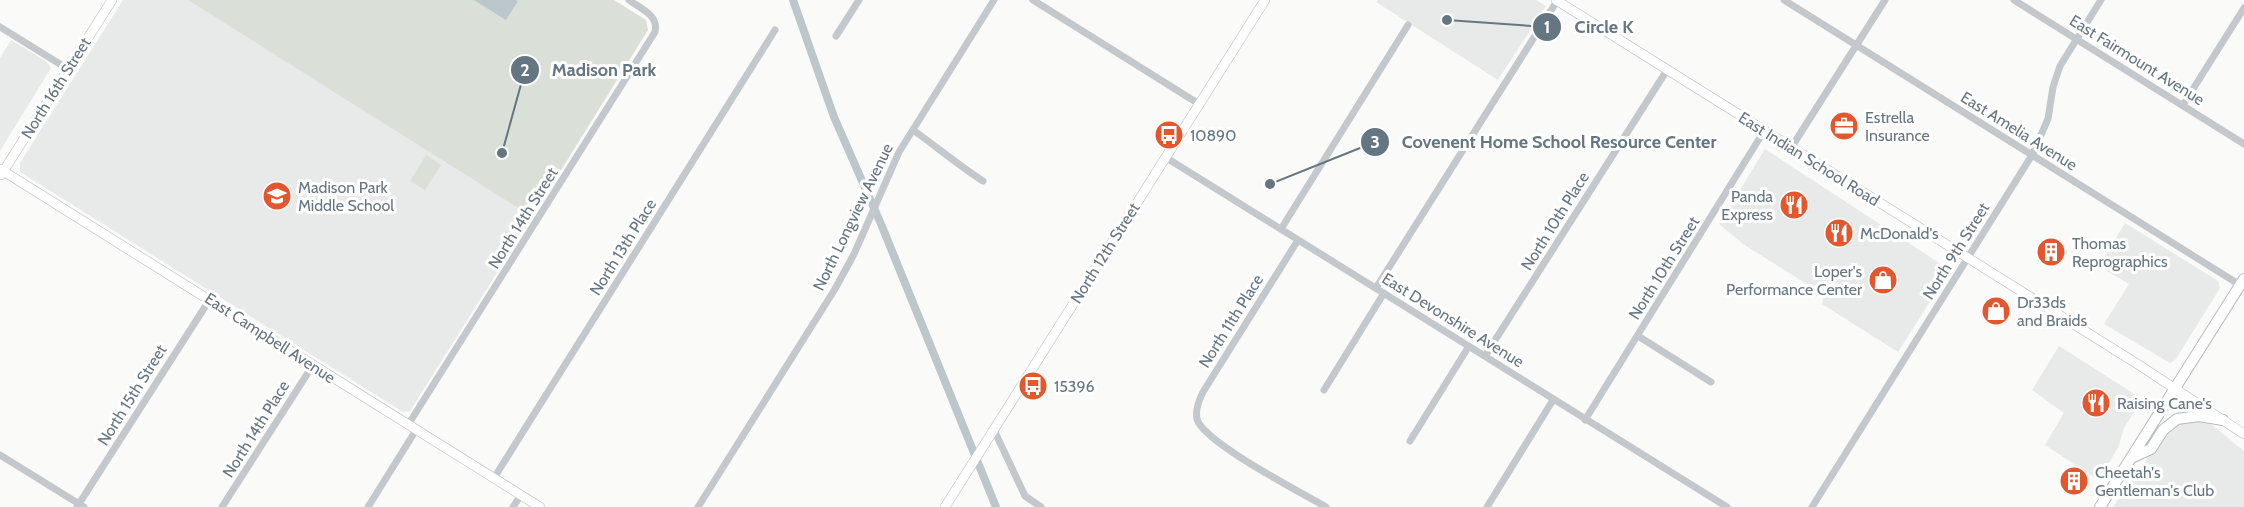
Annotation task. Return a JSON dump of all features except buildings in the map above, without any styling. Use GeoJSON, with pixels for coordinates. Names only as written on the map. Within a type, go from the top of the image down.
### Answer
{"type":"FeatureCollection","features":[{"type":"Feature","properties":{"kind":"main road"},"geometry":{"type":"LineString","coordinates":[[2100,507],[2242,282]]}},
{"type":"Feature","properties":{"kind":"main road"},"geometry":{"type":"LineString","coordinates":[[2130,458],[2151,449],[2163,430],[2177,419],[2199,416],[2223,420]]}},
{"type":"Feature","properties":{"kind":"street","name":"North 16th Street"},"geometry":{"type":"LineString","coordinates":[[1,172],[112,0]]}},
{"type":"Feature","properties":{"kind":"street","name":"North 14th Street"},"geometry":{"type":"LineString","coordinates":[[368,507],[412,427],[643,52],[657,25],[653,16],[629,0]]}},
{"type":"Feature","properties":{"kind":"street"},"geometry":{"type":"LineString","coordinates":[[836,36],[859,0]]}},
{"type":"Feature","properties":{"kind":"street","name":"North Longview Avenue"},"geometry":{"type":"LineString","coordinates":[[698,507],[836,289],[899,152],[994,0]]}},
{"type":"Feature","properties":{"kind":"street"},"geometry":{"type":"LineString","coordinates":[[1033,0],[1199,104]]}},
{"type":"Feature","properties":{"kind":"street","name":"North 12th Street"},"geometry":{"type":"LineString","coordinates":[[945,507],[1265,0]]}},
{"type":"Feature","properties":{"kind":"street"},"geometry":{"type":"LineString","coordinates":[[1377,288],[1557,0]]}},
{"type":"Feature","properties":{"kind":"street","name":"East Indian School Road"},"geometry":{"type":"LineString","coordinates":[[1557,0],[2174,387],[2244,434]]}},
{"type":"Feature","properties":{"kind":"street","name":"East Amelia Avenue"},"geometry":{"type":"LineString","coordinates":[[1784,0],[2032,155],[2242,282]]}},
{"type":"Feature","properties":{"kind":"street"},"geometry":{"type":"LineString","coordinates":[[1791,148],[1885,0]]}},
{"type":"Feature","properties":{"kind":"street","name":"East Fairmount Avenue"},"geometry":{"type":"LineString","coordinates":[[2014,0],[2244,144]]}},
{"type":"Feature","properties":{"kind":"street","name":"North 9th Street"},"geometry":{"type":"LineString","coordinates":[[1812,507],[2032,155],[2048,119],[2053,87],[2060,66],[2101,0]]}},
{"type":"Feature","properties":{"kind":"street"},"geometry":{"type":"LineString","coordinates":[[2183,105],[2244,8]]}},
{"type":"Feature","properties":{"kind":"street"},"geometry":{"type":"LineString","coordinates":[[1281,229],[1408,25]]}},
{"type":"Feature","properties":{"kind":"street"},"geometry":{"type":"LineString","coordinates":[[0,27],[68,69]]}},
{"type":"Feature","properties":{"kind":"street","name":"North 13th Place"},"geometry":{"type":"LineString","coordinates":[[494,478],[775,30]]}},
{"type":"Feature","properties":{"kind":"street","name":"North 10th Place"},"geometry":{"type":"LineString","coordinates":[[1485,356],[1666,70]]}},
{"type":"Feature","properties":{"kind":"street"},"geometry":{"type":"LineString","coordinates":[[913,130],[937,147],[946,157],[983,181]]}},
{"type":"Feature","properties":{"kind":"street","name":"North 10th Street"},"geometry":{"type":"LineString","coordinates":[[1585,420],[1764,131]]}},
{"type":"Feature","properties":{"kind":"street","name":"East Devonshire Avenue"},"geometry":{"type":"LineString","coordinates":[[1165,157],[1727,507]]}},
{"type":"Feature","properties":{"kind":"street","name":"East Campbell Avenue"},"geometry":{"type":"LineString","coordinates":[[1,172],[210,299],[540,507]]}},
{"type":"Feature","properties":{"kind":"street","name":"North 11th Place"},"geometry":{"type":"LineString","coordinates":[[1298,240],[1203,392],[1197,411],[1197,420],[1217,442],[1326,507]]}},
{"type":"Feature","properties":{"kind":"street"},"geometry":{"type":"LineString","coordinates":[[1324,390],[1384,293]]}},
{"type":"Feature","properties":{"kind":"street","name":"North 15th Street"},"geometry":{"type":"LineString","coordinates":[[80,506],[210,299]]}},
{"type":"Feature","properties":{"kind":"street"},"geometry":{"type":"LineString","coordinates":[[1638,336],[1711,382]]}},
{"type":"Feature","properties":{"kind":"street"},"geometry":{"type":"LineString","coordinates":[[1410,441],[1469,346]]}},
{"type":"Feature","properties":{"kind":"street","name":"North 14th Place"},"geometry":{"type":"LineString","coordinates":[[222,507],[313,365]]}},
{"type":"Feature","properties":{"kind":"street"},"geometry":{"type":"LineString","coordinates":[[1486,507],[1553,400]]}},
{"type":"Feature","properties":{"kind":"street"},"geometry":{"type":"LineString","coordinates":[[994,430],[1025,496],[1041,507]]}},
{"type":"Feature","properties":{"kind":"street"},"geometry":{"type":"LineString","coordinates":[[0,455],[80,506]]}},
{"type":"Feature","properties":{"kind":"street"},"geometry":{"type":"LineString","coordinates":[[513,507],[521,495]]}},
{"type":"Feature","properties":{"kind":"shaded area","name":"Madison Park Middle School"},"geometry":{"type":"Polygon","coordinates":[[[123,0],[188,0],[532,217],[410,411],[403,412],[20,172],[20,163],[123,0]]]}},
{"type":"Feature","properties":{"kind":"shaded area"},"geometry":{"type":"Polygon","coordinates":[[[188,0],[614,0],[646,20],[648,30],[532,217],[188,0]]]}},
{"type":"Feature","properties":{"kind":"shaded area"},"geometry":{"type":"Polygon","coordinates":[[[474,0],[516,0],[518,1],[506,20],[474,0]]]}},
{"type":"Feature","properties":{"kind":"shaded area"},"geometry":{"type":"Polygon","coordinates":[[[1378,0],[1536,0],[1546,6],[1498,80],[1376,2],[1378,0]]]}},
{"type":"Feature","properties":{"kind":"shaded area"},"geometry":{"type":"Polygon","coordinates":[[[11,40],[46,61],[51,68],[0,151],[0,58],[11,40]]]}},
{"type":"Feature","properties":{"kind":"shaded area"},"geometry":{"type":"Polygon","coordinates":[[[1765,149],[1950,270],[1898,352],[1822,304],[1824,295],[1743,244],[1719,224],[1765,149]]]}},
{"type":"Feature","properties":{"kind":"shaded area"},"geometry":{"type":"Polygon","coordinates":[[[426,155],[441,165],[425,190],[410,181],[426,155]]]}},
{"type":"Feature","properties":{"kind":"shaded area"},"geometry":{"type":"Polygon","coordinates":[[[2125,223],[2218,281],[2220,288],[2176,359],[2170,363],[2104,324],[2129,284],[2099,266],[2125,223]]]}},
{"type":"Feature","properties":{"kind":"shaded area"},"geometry":{"type":"Polygon","coordinates":[[[2059,346],[2136,395],[2138,406],[2124,428],[2118,448],[2098,480],[2045,445],[2064,413],[2032,390],[2059,346]]]}},
{"type":"Feature","properties":{"kind":"shaded area"},"geometry":{"type":"Polygon","coordinates":[[[2187,418],[2212,425],[2244,451],[2244,507],[2113,507],[2165,433],[2187,418]]]}},
{"type":"Feature","properties":{"kind":"waterway"},"geometry":{"type":"LineString","coordinates":[[793,0],[834,117],[881,224],[996,507]]}},
{"type":"Feature","properties":{"kind":"place","name":"Circle K"},"geometry":{"type":"Point","coordinates":[1447,20]}},
{"type":"Feature","properties":{"kind":"place","name":"Estrella Insurance"},"geometry":{"type":"Point","coordinates":[1844,126]}},
{"type":"Feature","properties":{"kind":"place","name":"10890"},"geometry":{"type":"Point","coordinates":[1169,135]}},
{"type":"Feature","properties":{"kind":"place","name":"Madison Park"},"geometry":{"type":"Point","coordinates":[502,153]}},
{"type":"Feature","properties":{"kind":"place","name":"Covenent Home School Resource Center"},"geometry":{"type":"Point","coordinates":[1270,184]}},
{"type":"Feature","properties":{"kind":"place","name":"Madison Park Middle School"},"geometry":{"type":"Point","coordinates":[277,196]}},
{"type":"Feature","properties":{"kind":"place","name":"Panda Express"},"geometry":{"type":"Point","coordinates":[1794,205]}},
{"type":"Feature","properties":{"kind":"place","name":"McDonald's"},"geometry":{"type":"Point","coordinates":[1839,233]}},
{"type":"Feature","properties":{"kind":"place","name":"Thomas Reprographics"},"geometry":{"type":"Point","coordinates":[2051,252]}},
{"type":"Feature","properties":{"kind":"place","name":"Loper's Performance Center"},"geometry":{"type":"Point","coordinates":[1883,280]}},
{"type":"Feature","properties":{"kind":"place","name":"Dr33ds and Braids"},"geometry":{"type":"Point","coordinates":[1996,311]}},
{"type":"Feature","properties":{"kind":"place","name":"15396"},"geometry":{"type":"Point","coordinates":[1033,386]}},
{"type":"Feature","properties":{"kind":"place","name":"Raising Cane's"},"geometry":{"type":"Point","coordinates":[2096,403]}},
{"type":"Feature","properties":{"kind":"place","name":"Cheetah's Gentleman's Club"},"geometry":{"type":"Point","coordinates":[2074,481]}}]}
